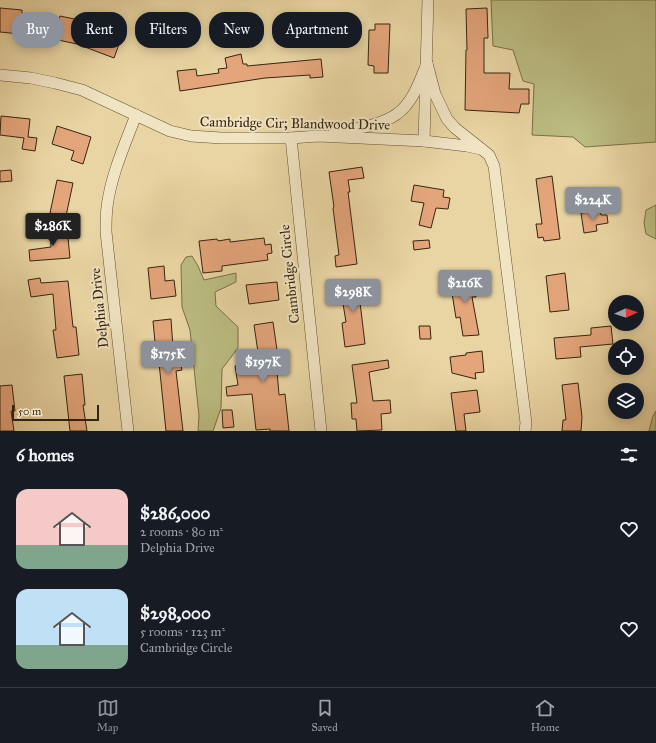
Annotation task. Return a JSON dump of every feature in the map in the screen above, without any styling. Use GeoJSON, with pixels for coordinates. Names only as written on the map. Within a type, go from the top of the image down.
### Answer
{"type":"FeatureCollection","features":[{"type":"Feature","properties":{"kind":"street"},"geometry":{"type":"LineString","coordinates":[[424,141],[428,0]]}},
{"type":"Feature","properties":{"kind":"street"},"geometry":{"type":"LineString","coordinates":[[318,136],[376,123],[397,113],[414,92],[426,63]]}},
{"type":"Feature","properties":{"kind":"street"},"geometry":{"type":"LineString","coordinates":[[426,63],[435,94],[447,119],[455,128],[481,149],[490,154],[494,166],[526,423],[525,431]]}},
{"type":"Feature","properties":{"kind":"street","name":"Cambridge Cir; Blandwood Drive"},"geometry":{"type":"LineString","coordinates":[[0,75],[31,78],[82,90],[170,131],[191,136],[221,138],[290,138],[318,136],[424,141],[481,149]]}},
{"type":"Feature","properties":{"kind":"street","name":"Delphia Drive"},"geometry":{"type":"LineString","coordinates":[[128,431],[106,232],[107,206],[113,180],[136,114]]}},
{"type":"Feature","properties":{"kind":"street","name":"Cambridge Circle"},"geometry":{"type":"LineString","coordinates":[[290,138],[321,431]]}},
{"type":"Feature","properties":{"kind":"green space"},"geometry":{"type":"Polygon","coordinates":[[[491,0],[656,0],[656,142],[585,147],[573,137],[532,135],[534,84],[523,81],[513,50],[493,46],[491,0]]]}},
{"type":"Feature","properties":{"kind":"green space"},"geometry":{"type":"Polygon","coordinates":[[[656,205],[656,239],[646,234],[644,223],[646,210],[656,205]]]}},
{"type":"Feature","properties":{"kind":"green space"},"geometry":{"type":"Polygon","coordinates":[[[192,256],[204,280],[236,273],[236,282],[215,292],[216,306],[238,327],[238,348],[222,369],[221,408],[213,431],[198,431],[199,416],[190,330],[182,307],[181,265],[186,257],[192,256]]]}},
{"type":"Feature","properties":{"kind":"green space"},"geometry":{"type":"Polygon","coordinates":[[[656,411],[656,431],[649,431],[653,416],[656,411]]]}},
{"type":"Feature","properties":{"kind":"building"},"geometry":{"type":"Polygon","coordinates":[[[0,8],[22,10],[22,12],[12,12],[12,33],[0,32],[0,8]]]}},
{"type":"Feature","properties":{"kind":"building"},"geometry":{"type":"Polygon","coordinates":[[[487,8],[488,38],[484,38],[484,73],[510,73],[509,89],[529,89],[529,104],[521,104],[519,113],[465,110],[467,50],[466,9],[487,8]]]}},
{"type":"Feature","properties":{"kind":"building"},"geometry":{"type":"Polygon","coordinates":[[[63,17],[71,18],[71,43],[63,41],[63,17]]]}},
{"type":"Feature","properties":{"kind":"building"},"geometry":{"type":"Polygon","coordinates":[[[375,24],[390,24],[388,73],[374,73],[374,66],[368,65],[369,30],[375,30],[375,24]]]}},
{"type":"Feature","properties":{"kind":"building"},"geometry":{"type":"Polygon","coordinates":[[[88,48],[118,48],[114,58],[88,48]]]}},
{"type":"Feature","properties":{"kind":"building"},"geometry":{"type":"Polygon","coordinates":[[[241,54],[243,64],[247,64],[247,66],[321,59],[323,77],[310,78],[310,75],[265,78],[180,91],[177,71],[196,69],[197,76],[219,73],[218,69],[227,68],[225,58],[241,54]]]}},
{"type":"Feature","properties":{"kind":"building"},"geometry":{"type":"Polygon","coordinates":[[[1,116],[30,119],[28,137],[37,138],[35,151],[22,149],[24,138],[0,135],[1,116]]]}},
{"type":"Feature","properties":{"kind":"building"},"geometry":{"type":"Polygon","coordinates":[[[57,126],[91,137],[83,164],[71,160],[74,151],[52,144],[57,126]]]}},
{"type":"Feature","properties":{"kind":"building"},"geometry":{"type":"Polygon","coordinates":[[[362,167],[364,178],[348,180],[350,192],[348,192],[357,264],[336,267],[335,256],[339,255],[329,172],[362,167]]]}},
{"type":"Feature","properties":{"kind":"building"},"geometry":{"type":"Polygon","coordinates":[[[11,170],[12,181],[0,182],[0,171],[11,170]]]}},
{"type":"Feature","properties":{"kind":"building"},"geometry":{"type":"Polygon","coordinates":[[[552,176],[560,239],[544,241],[543,237],[538,238],[536,224],[542,224],[536,179],[552,176]]]}},
{"type":"Feature","properties":{"kind":"building"},"geometry":{"type":"Polygon","coordinates":[[[57,180],[73,183],[66,216],[50,213],[57,180]]]}},
{"type":"Feature","properties":{"kind":"building"},"geometry":{"type":"Polygon","coordinates":[[[414,185],[444,190],[443,197],[450,198],[448,209],[436,208],[431,228],[419,225],[424,203],[411,201],[414,185]]]}},
{"type":"Feature","properties":{"kind":"building"},"geometry":{"type":"Polygon","coordinates":[[[600,211],[601,215],[607,215],[608,223],[596,225],[597,231],[584,233],[581,213],[600,211]]]}},
{"type":"Feature","properties":{"kind":"building"},"geometry":{"type":"Polygon","coordinates":[[[67,228],[70,258],[30,261],[29,250],[51,247],[50,229],[67,228]]]}},
{"type":"Feature","properties":{"kind":"building"},"geometry":{"type":"Polygon","coordinates":[[[264,238],[265,245],[271,244],[272,253],[267,254],[268,260],[222,266],[222,271],[203,273],[199,241],[217,239],[218,241],[230,239],[230,242],[264,238]]]}},
{"type":"Feature","properties":{"kind":"building"},"geometry":{"type":"Polygon","coordinates":[[[429,240],[430,248],[414,250],[413,241],[429,240]]]}},
{"type":"Feature","properties":{"kind":"building"},"geometry":{"type":"Polygon","coordinates":[[[164,266],[165,281],[174,280],[176,296],[151,299],[148,268],[164,266]]]}},
{"type":"Feature","properties":{"kind":"building"},"geometry":{"type":"Polygon","coordinates":[[[565,273],[569,310],[550,312],[546,276],[565,273]]]}},
{"type":"Feature","properties":{"kind":"building"},"geometry":{"type":"Polygon","coordinates":[[[473,275],[476,297],[472,297],[479,335],[463,336],[460,317],[456,318],[451,278],[473,275]]]}},
{"type":"Feature","properties":{"kind":"building"},"geometry":{"type":"Polygon","coordinates":[[[40,278],[41,283],[68,281],[73,327],[76,327],[79,355],[57,358],[53,330],[56,330],[53,294],[31,297],[28,280],[40,278]]]}},
{"type":"Feature","properties":{"kind":"building"},"geometry":{"type":"Polygon","coordinates":[[[366,280],[368,293],[359,294],[365,344],[345,347],[342,323],[346,322],[340,285],[366,280]]]}},
{"type":"Feature","properties":{"kind":"building"},"geometry":{"type":"Polygon","coordinates":[[[277,282],[279,300],[249,304],[246,285],[277,282]]]}},
{"type":"Feature","properties":{"kind":"building"},"geometry":{"type":"Polygon","coordinates":[[[171,319],[174,362],[180,361],[182,370],[176,371],[183,431],[166,431],[158,353],[156,353],[153,321],[171,319]]]}},
{"type":"Feature","properties":{"kind":"building"},"geometry":{"type":"Polygon","coordinates":[[[273,322],[280,371],[277,371],[279,395],[285,394],[289,431],[270,431],[270,429],[256,430],[252,394],[227,396],[226,387],[238,385],[235,366],[249,363],[249,359],[259,359],[254,325],[273,322]]]}},
{"type":"Feature","properties":{"kind":"building"},"geometry":{"type":"Polygon","coordinates":[[[419,326],[430,326],[431,339],[420,339],[419,326]]]}},
{"type":"Feature","properties":{"kind":"building"},"geometry":{"type":"Polygon","coordinates":[[[608,326],[608,331],[612,331],[612,339],[608,339],[608,344],[580,347],[581,357],[556,359],[554,338],[591,335],[591,328],[608,326]]]}},
{"type":"Feature","properties":{"kind":"building"},"geometry":{"type":"Polygon","coordinates":[[[482,351],[484,372],[475,373],[476,379],[452,373],[450,357],[482,351]]]}},
{"type":"Feature","properties":{"kind":"building"},"geometry":{"type":"Polygon","coordinates":[[[388,360],[389,368],[369,372],[373,401],[390,400],[391,413],[381,414],[382,430],[357,431],[356,419],[352,419],[351,403],[357,403],[352,365],[388,360]]]}},
{"type":"Feature","properties":{"kind":"building"},"geometry":{"type":"Polygon","coordinates":[[[82,374],[85,405],[83,405],[87,431],[70,431],[64,376],[82,374]]]}},
{"type":"Feature","properties":{"kind":"building"},"geometry":{"type":"Polygon","coordinates":[[[578,383],[582,417],[581,431],[562,431],[563,420],[566,420],[562,385],[578,383]]]}},
{"type":"Feature","properties":{"kind":"building"},"geometry":{"type":"Polygon","coordinates":[[[12,385],[15,411],[11,411],[14,431],[0,431],[0,386],[12,385]]]}},
{"type":"Feature","properties":{"kind":"building"},"geometry":{"type":"Polygon","coordinates":[[[477,390],[480,412],[464,414],[466,431],[456,431],[451,393],[477,390]]]}},
{"type":"Feature","properties":{"kind":"building"},"geometry":{"type":"Polygon","coordinates":[[[222,410],[232,410],[234,427],[223,428],[222,410]]]}}]}
